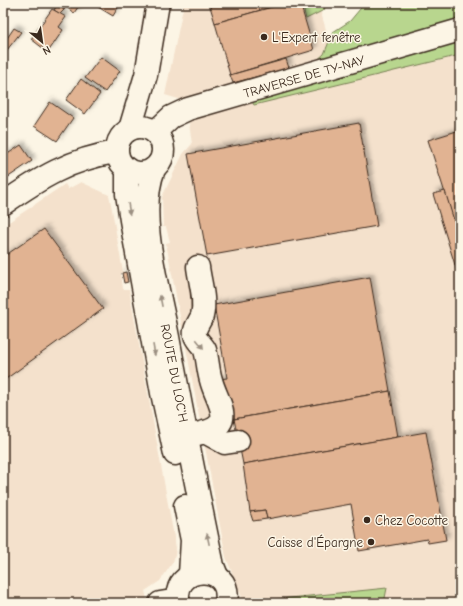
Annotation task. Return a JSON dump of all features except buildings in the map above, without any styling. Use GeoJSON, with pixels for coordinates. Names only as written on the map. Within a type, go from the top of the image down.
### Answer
{"type":"FeatureCollection","features":[{"type":"Feature","properties":{"kind":"main road"},"geometry":{"type":"LineString","coordinates":[[130,129],[146,75],[158,3]]}},
{"type":"Feature","properties":{"kind":"main road","name":"TRAVERSE DE TY-NAY"},"geometry":{"type":"LineString","coordinates":[[153,131],[171,117],[188,109],[270,87],[460,30]]}},
{"type":"Feature","properties":{"kind":"main road"},"geometry":{"type":"LineString","coordinates":[[146,75],[153,131]]}},
{"type":"Feature","properties":{"kind":"main road"},"geometry":{"type":"LineString","coordinates":[[3,204],[54,171],[82,160],[121,161],[140,174],[154,169],[160,161],[163,149],[161,141],[153,131],[144,127],[130,129],[121,136],[121,161]]}},
{"type":"Feature","properties":{"kind":"main road","name":"ROUTE DU LOC'H"},"geometry":{"type":"LineString","coordinates":[[121,161],[148,320],[191,530],[190,575]]}},
{"type":"Feature","properties":{"kind":"main road","name":"ROUTE DU LOC'H"},"geometry":{"type":"LineString","coordinates":[[154,169],[148,194],[148,224],[196,434],[213,566],[217,576],[226,590],[226,603]]}},
{"type":"Feature","properties":{"kind":"main road"},"geometry":{"type":"LineString","coordinates":[[196,434],[218,428],[222,423],[223,413],[211,381],[204,350],[194,333],[200,319],[204,302],[198,267]]}},
{"type":"Feature","properties":{"kind":"main road"},"geometry":{"type":"LineString","coordinates":[[196,434],[220,442],[229,443],[238,441]]}},
{"type":"Feature","properties":{"kind":"main road"},"geometry":{"type":"LineString","coordinates":[[172,602],[182,583],[190,575],[204,572],[217,576]]}},
{"type":"Feature","properties":{"kind":"shaded area"},"geometry":{"type":"Polygon","coordinates":[[[184,3],[318,3],[335,60],[185,101],[165,95],[184,3]]]}},
{"type":"Feature","properties":{"kind":"shaded area"},"geometry":{"type":"Polygon","coordinates":[[[460,35],[460,603],[244,603],[226,557],[166,243],[170,242],[166,227],[163,227],[162,197],[183,154],[192,144],[188,116],[460,35]]]}},
{"type":"Feature","properties":{"kind":"shaded area"},"geometry":{"type":"Polygon","coordinates":[[[81,182],[109,195],[123,272],[121,273],[123,289],[129,289],[176,548],[175,555],[173,562],[160,581],[145,591],[148,603],[3,603],[3,226],[65,184],[68,189],[81,182]]]}},
{"type":"Feature","properties":{"kind":"green space"},"geometry":{"type":"Polygon","coordinates":[[[302,3],[327,3],[324,10],[306,19],[302,3]]]}},
{"type":"Feature","properties":{"kind":"green space"},"geometry":{"type":"Polygon","coordinates":[[[365,3],[460,3],[460,55],[254,105],[251,100],[314,63],[324,54],[333,32],[350,21],[365,3]]]}},
{"type":"Feature","properties":{"kind":"green space"},"geometry":{"type":"Polygon","coordinates":[[[387,588],[384,603],[258,603],[261,601],[387,588]]]}},
{"type":"Feature","properties":{"kind":"place","name":"L'Expert fenêtre"},"geometry":{"type":"Point","coordinates":[264,37]}},
{"type":"Feature","properties":{"kind":"place","name":"Chez Cocotte"},"geometry":{"type":"Point","coordinates":[367,520]}},
{"type":"Feature","properties":{"kind":"place","name":"Caisse d'Épargne"},"geometry":{"type":"Point","coordinates":[371,542]}}]}
